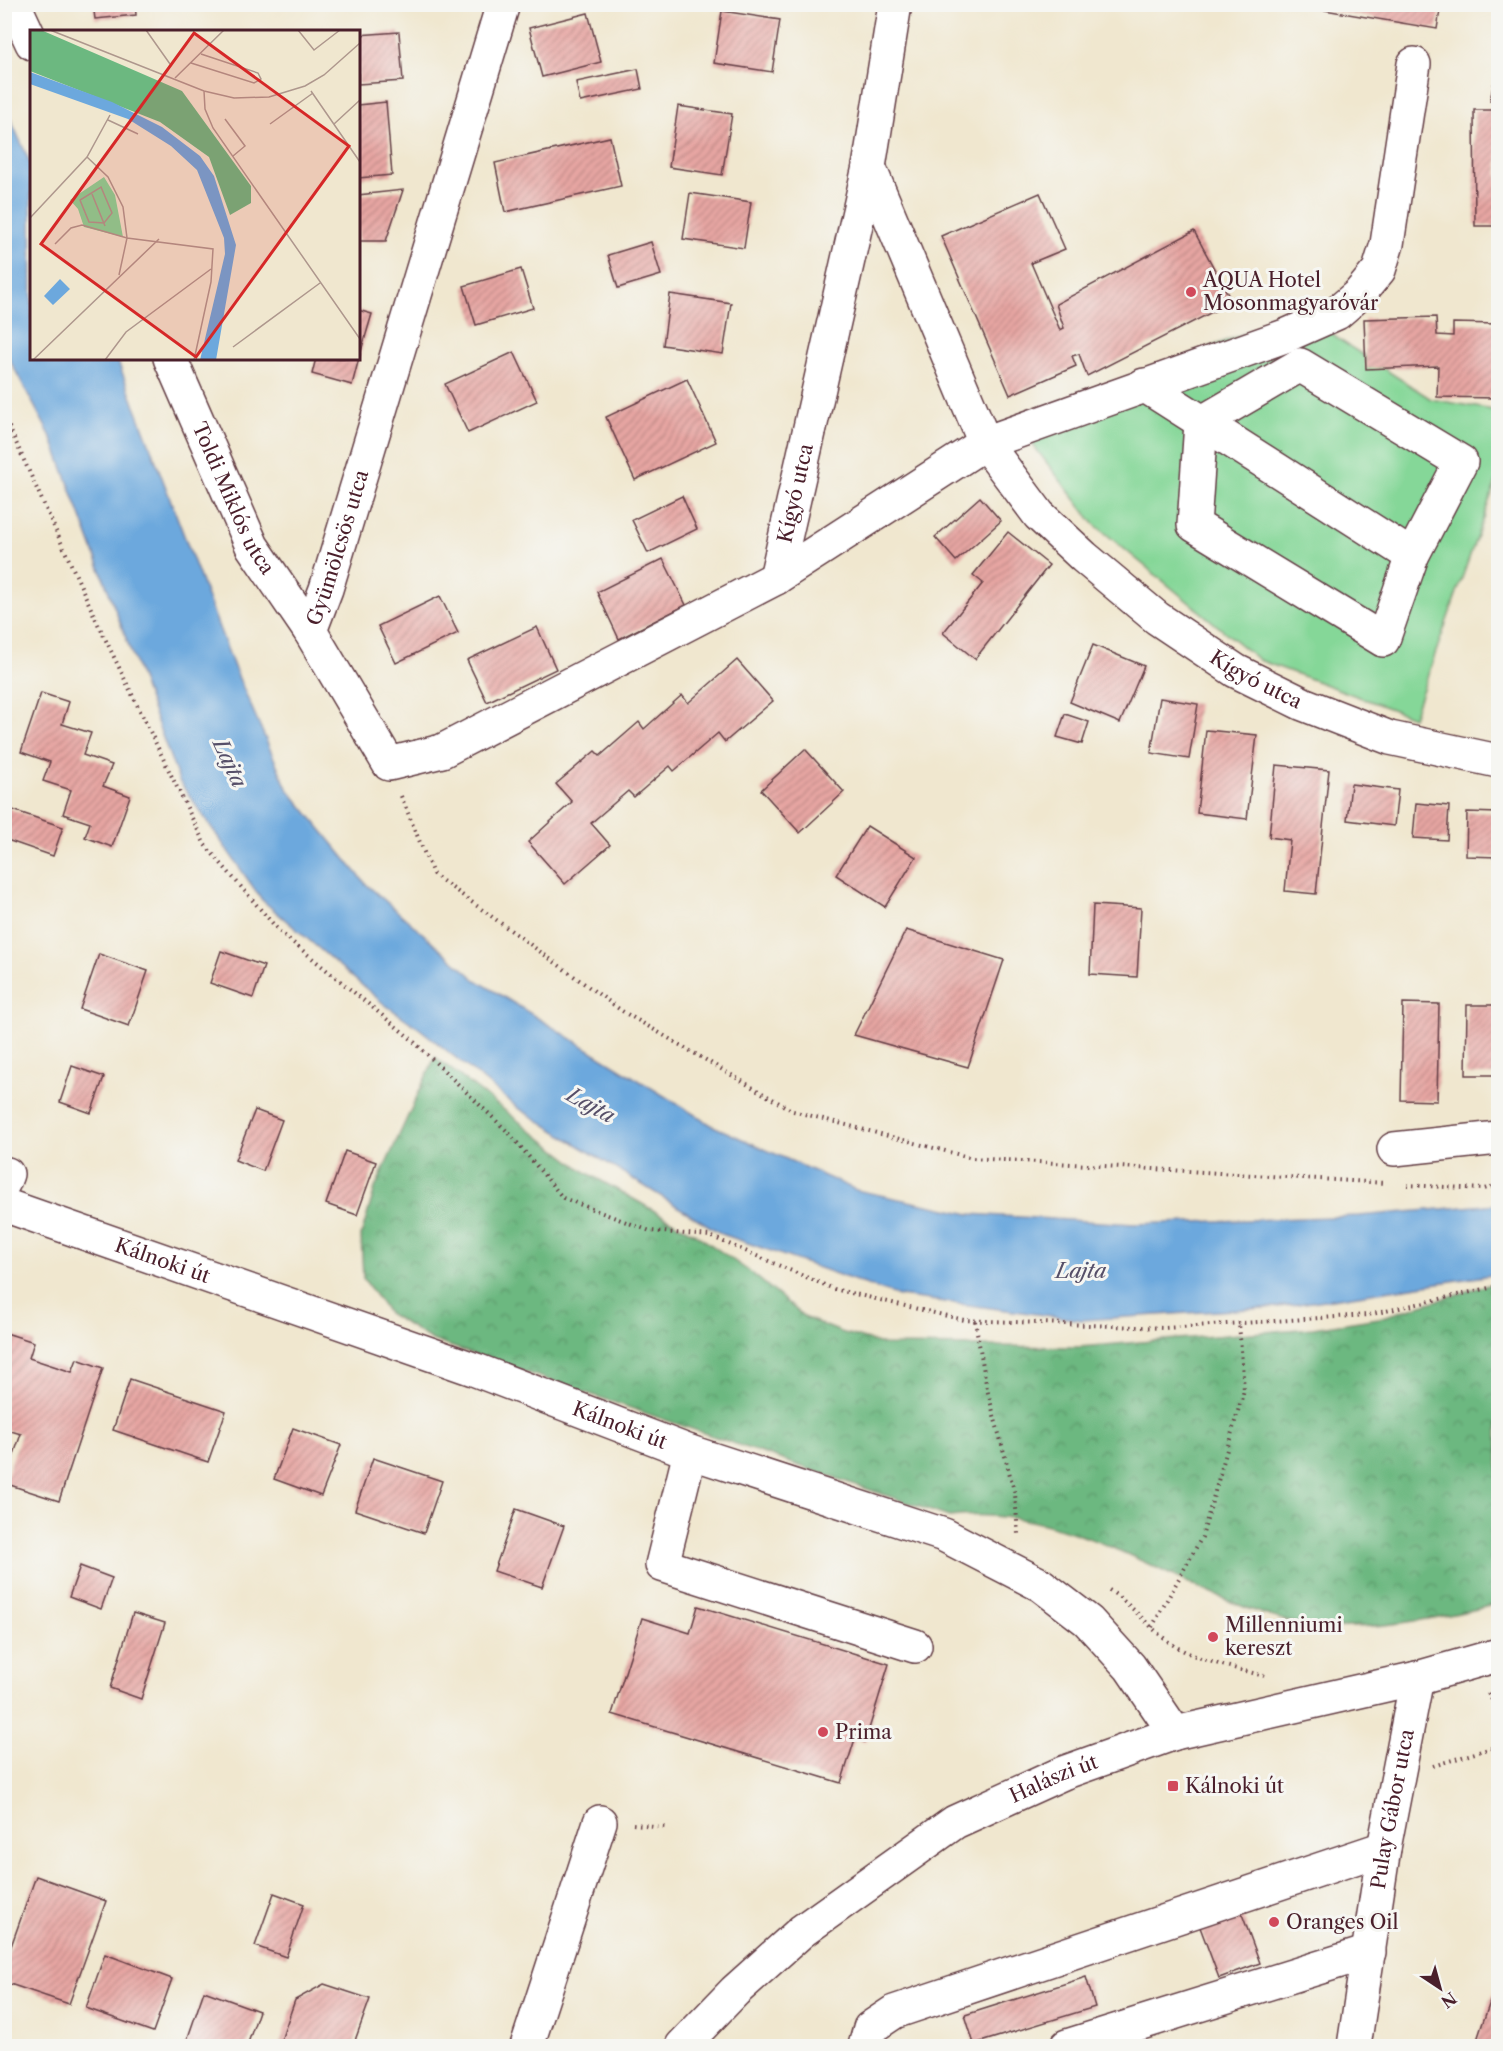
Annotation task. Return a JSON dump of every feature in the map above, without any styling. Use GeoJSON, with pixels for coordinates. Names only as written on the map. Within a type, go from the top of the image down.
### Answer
{"type":"FeatureCollection","features":[{"type":"Feature","properties":{"kind":"street"},"geometry":{"type":"LineString","coordinates":[[14,4],[30,39]]}},
{"type":"Feature","properties":{"kind":"street","name":"Gyümölcsös utca"},"geometry":{"type":"LineString","coordinates":[[389,764],[310,631],[329,578],[503,4]]}},
{"type":"Feature","properties":{"kind":"street","name":"Kígyó utca"},"geometry":{"type":"LineString","coordinates":[[777,578],[869,167],[895,4]]}},
{"type":"Feature","properties":{"kind":"street"},"geometry":{"type":"LineString","coordinates":[[985,443],[1285,336],[1337,313],[1359,294],[1379,270],[1387,244],[1414,64]]}},
{"type":"Feature","properties":{"kind":"street","name":"Kígyó utca"},"geometry":{"type":"LineString","coordinates":[[869,167],[985,443],[1040,515],[1083,557],[1157,618],[1236,671],[1303,704],[1390,738],[1498,761]]}},
{"type":"Feature","properties":{"kind":"street","name":"Toldi Miklós utca"},"geometry":{"type":"LineString","coordinates":[[171,360],[252,546],[310,631]]}},
{"type":"Feature","properties":{"kind":"street"},"geometry":{"type":"LineString","coordinates":[[1300,365],[1461,462],[1412,556],[1383,640],[1194,525],[1200,423],[1300,365]]}},
{"type":"Feature","properties":{"kind":"street"},"geometry":{"type":"LineString","coordinates":[[1144,386],[1412,556]]}},
{"type":"Feature","properties":{"kind":"street","name":"Kígyó utca"},"geometry":{"type":"LineString","coordinates":[[777,578],[985,443]]}},
{"type":"Feature","properties":{"kind":"street"},"geometry":{"type":"LineString","coordinates":[[389,764],[442,751],[777,578]]}},
{"type":"Feature","properties":{"kind":"street"},"geometry":{"type":"LineString","coordinates":[[1394,1149],[1498,1138]]}},
{"type":"Feature","properties":{"kind":"street","name":"Kálnoki út"},"geometry":{"type":"LineString","coordinates":[[5,1187],[690,1452],[944,1535],[1041,1585],[1088,1621],[1130,1667],[1175,1733]]}},
{"type":"Feature","properties":{"kind":"street"},"geometry":{"type":"LineString","coordinates":[[690,1452],[662,1565],[915,1646]]}},
{"type":"Feature","properties":{"kind":"street","name":"Halászi út"},"geometry":{"type":"LineString","coordinates":[[682,2046],[735,1991],[802,1931],[955,1822],[1063,1773],[1175,1733],[1417,1678],[1498,1655]]}},
{"type":"Feature","properties":{"kind":"street","name":"Pulay Gábor utca"},"geometry":{"type":"LineString","coordinates":[[1354,2046],[1384,1848],[1400,1776],[1417,1678]]}},
{"type":"Feature","properties":{"kind":"street"},"geometry":{"type":"LineString","coordinates":[[527,2046],[600,1822]]}},
{"type":"Feature","properties":{"kind":"street"},"geometry":{"type":"LineString","coordinates":[[865,2046],[870,2028],[894,2012],[1384,1848]]}},
{"type":"Feature","properties":{"kind":"street"},"geometry":{"type":"LineString","coordinates":[[1068,2046],[1369,1952]]}},
{"type":"Feature","properties":{"kind":"path"},"geometry":{"type":"LineString","coordinates":[[4,416],[98,624],[205,845],[280,932],[410,1038],[510,1134],[563,1198],[650,1231],[710,1236],[834,1289],[975,1321],[1164,1328],[1368,1315],[1498,1286]]}},
{"type":"Feature","properties":{"kind":"path"},"geometry":{"type":"LineString","coordinates":[[389,764],[433,874],[622,1011],[792,1111],[972,1158],[1389,1184]]}},
{"type":"Feature","properties":{"kind":"path"},"geometry":{"type":"LineString","coordinates":[[1401,1184],[1484,1190],[1498,1185]]}},
{"type":"Feature","properties":{"kind":"path"},"geometry":{"type":"LineString","coordinates":[[975,1321],[987,1389],[1015,1494],[1018,1535],[1026,1540]]}},
{"type":"Feature","properties":{"kind":"path"},"geometry":{"type":"LineString","coordinates":[[1152,1627],[1202,1537],[1244,1390],[1239,1323]]}},
{"type":"Feature","properties":{"kind":"path"},"geometry":{"type":"LineString","coordinates":[[1099,1585],[1129,1603],[1166,1640],[1192,1654],[1273,1679]]}},
{"type":"Feature","properties":{"kind":"path"},"geometry":{"type":"LineString","coordinates":[[1400,1776],[1498,1746]]}},
{"type":"Feature","properties":{"kind":"green space"},"geometry":{"type":"Polygon","coordinates":[[[1308,308],[1338,339],[1431,399],[1498,411],[1498,476],[1413,717],[1259,660],[1094,524],[1017,424],[1308,308]]]}},
{"type":"Feature","properties":{"kind":"green space"},"geometry":{"type":"Polygon","coordinates":[[[435,1057],[584,1171],[697,1235],[753,1274],[806,1318],[841,1332],[885,1345],[1079,1347],[1313,1328],[1379,1318],[1498,1282],[1498,1604],[1407,1622],[1370,1626],[1314,1627],[1267,1615],[1222,1598],[1091,1539],[1046,1525],[999,1516],[949,1517],[432,1340],[388,1313],[363,1278],[361,1236],[375,1188],[435,1057]]]}},
{"type":"Feature","properties":{"kind":"water","name":"Lajta"},"geometry":{"type":"Polygon","coordinates":[[[5,107],[30,163],[30,360],[117,360],[234,667],[287,788],[366,884],[476,980],[713,1126],[856,1190],[970,1214],[1134,1224],[1359,1216],[1498,1204],[1498,1274],[1278,1307],[1082,1320],[899,1296],[722,1234],[518,1108],[420,1029],[384,1004],[262,900],[179,781],[52,439],[5,351],[5,107]]]}},
{"type":"Feature","properties":{"kind":"building"},"geometry":{"type":"Polygon","coordinates":[[[93,4],[135,4],[136,15],[95,19],[93,4]]]}},
{"type":"Feature","properties":{"kind":"building"},"geometry":{"type":"Polygon","coordinates":[[[1289,4],[1441,4],[1437,29],[1289,4]]]}},
{"type":"Feature","properties":{"kind":"building"},"geometry":{"type":"Polygon","coordinates":[[[722,11],[780,20],[772,72],[714,63],[722,11]]]}},
{"type":"Feature","properties":{"kind":"building"},"geometry":{"type":"Polygon","coordinates":[[[588,13],[601,62],[542,77],[529,28],[588,13]]]}},
{"type":"Feature","properties":{"kind":"building"},"geometry":{"type":"Polygon","coordinates":[[[399,32],[403,81],[360,84],[360,35],[399,32]]]}},
{"type":"Feature","properties":{"kind":"building"},"geometry":{"type":"Polygon","coordinates":[[[1498,67],[1498,102],[1490,101],[1498,67]]]}},
{"type":"Feature","properties":{"kind":"building"},"geometry":{"type":"Polygon","coordinates":[[[638,69],[642,89],[580,102],[576,82],[638,69]]]}},
{"type":"Feature","properties":{"kind":"building"},"geometry":{"type":"Polygon","coordinates":[[[386,102],[392,175],[360,178],[360,105],[386,102]]]}},
{"type":"Feature","properties":{"kind":"building"},"geometry":{"type":"Polygon","coordinates":[[[678,106],[732,114],[722,175],[669,167],[678,106]]]}},
{"type":"Feature","properties":{"kind":"building"},"geometry":{"type":"Polygon","coordinates":[[[1474,110],[1498,110],[1498,226],[1475,226],[1474,110]]]}},
{"type":"Feature","properties":{"kind":"building"},"geometry":{"type":"Polygon","coordinates":[[[610,137],[621,186],[505,212],[495,163],[610,137]]]}},
{"type":"Feature","properties":{"kind":"building"},"geometry":{"type":"Polygon","coordinates":[[[403,190],[386,241],[360,241],[360,195],[403,190]]]}},
{"type":"Feature","properties":{"kind":"building"},"geometry":{"type":"Polygon","coordinates":[[[690,193],[751,202],[744,248],[683,239],[690,193]]]}},
{"type":"Feature","properties":{"kind":"building"},"geometry":{"type":"Polygon","coordinates":[[[1040,193],[1065,249],[1031,263],[1060,330],[1064,328],[1056,304],[1194,231],[1232,302],[1087,376],[1079,354],[1072,356],[1076,366],[1010,395],[941,236],[1040,193]]]}},
{"type":"Feature","properties":{"kind":"building"},"geometry":{"type":"Polygon","coordinates":[[[651,242],[661,275],[618,288],[608,255],[651,242]]]}},
{"type":"Feature","properties":{"kind":"building"},"geometry":{"type":"Polygon","coordinates":[[[521,269],[533,308],[476,325],[464,286],[521,269]]]}},
{"type":"Feature","properties":{"kind":"building"},"geometry":{"type":"Polygon","coordinates":[[[670,294],[731,303],[723,354],[663,345],[670,294]]]}},
{"type":"Feature","properties":{"kind":"building"},"geometry":{"type":"Polygon","coordinates":[[[360,311],[372,314],[360,355],[360,311]]]}},
{"type":"Feature","properties":{"kind":"building"},"geometry":{"type":"Polygon","coordinates":[[[1436,317],[1437,335],[1453,336],[1453,323],[1498,324],[1498,398],[1437,397],[1438,366],[1366,369],[1364,319],[1436,317]]]}},
{"type":"Feature","properties":{"kind":"building"},"geometry":{"type":"Polygon","coordinates":[[[514,352],[537,401],[468,433],[445,384],[514,352]]]}},
{"type":"Feature","properties":{"kind":"building"},"geometry":{"type":"Polygon","coordinates":[[[316,360],[358,360],[352,385],[312,374],[316,360]]]}},
{"type":"Feature","properties":{"kind":"building"},"geometry":{"type":"Polygon","coordinates":[[[687,379],[716,442],[635,480],[606,417],[687,379]]]}},
{"type":"Feature","properties":{"kind":"building"},"geometry":{"type":"Polygon","coordinates":[[[682,496],[697,529],[648,553],[632,520],[682,496]]]}},
{"type":"Feature","properties":{"kind":"building"},"geometry":{"type":"Polygon","coordinates":[[[980,497],[1001,521],[956,561],[935,537],[980,497]]]}},
{"type":"Feature","properties":{"kind":"building"},"geometry":{"type":"Polygon","coordinates":[[[1008,532],[1049,565],[975,659],[943,633],[983,583],[973,575],[1008,532]]]}},
{"type":"Feature","properties":{"kind":"building"},"geometry":{"type":"Polygon","coordinates":[[[663,559],[686,605],[619,639],[597,592],[663,559]]]}},
{"type":"Feature","properties":{"kind":"building"},"geometry":{"type":"Polygon","coordinates":[[[440,596],[458,633],[396,663],[378,626],[440,596]]]}},
{"type":"Feature","properties":{"kind":"building"},"geometry":{"type":"Polygon","coordinates":[[[537,627],[556,669],[487,702],[467,660],[537,627]]]}},
{"type":"Feature","properties":{"kind":"building"},"geometry":{"type":"Polygon","coordinates":[[[1093,645],[1144,666],[1120,723],[1070,702],[1093,645]]]}},
{"type":"Feature","properties":{"kind":"building"},"geometry":{"type":"Polygon","coordinates":[[[737,660],[773,701],[725,742],[718,733],[674,771],[670,766],[634,797],[628,791],[591,823],[610,845],[565,884],[528,842],[572,802],[556,784],[595,751],[600,756],[639,722],[644,729],[682,695],[688,703],[737,660]]]}},
{"type":"Feature","properties":{"kind":"building"},"geometry":{"type":"Polygon","coordinates":[[[41,693],[69,702],[62,724],[91,733],[83,755],[112,765],[103,786],[130,796],[112,847],[85,837],[90,823],[63,814],[71,790],[43,781],[50,762],[21,752],[41,693]]]}},
{"type":"Feature","properties":{"kind":"building"},"geometry":{"type":"Polygon","coordinates":[[[1160,698],[1198,704],[1189,759],[1151,753],[1160,698]]]}},
{"type":"Feature","properties":{"kind":"building"},"geometry":{"type":"Polygon","coordinates":[[[1065,714],[1089,722],[1082,744],[1057,737],[1065,714]]]}},
{"type":"Feature","properties":{"kind":"building"},"geometry":{"type":"Polygon","coordinates":[[[1206,730],[1257,735],[1247,819],[1197,813],[1206,730]]]}},
{"type":"Feature","properties":{"kind":"building"},"geometry":{"type":"Polygon","coordinates":[[[805,749],[844,792],[800,833],[761,790],[805,749]]]}},
{"type":"Feature","properties":{"kind":"building"},"geometry":{"type":"Polygon","coordinates":[[[1276,765],[1329,770],[1316,894],[1285,891],[1290,840],[1269,837],[1276,765]]]}},
{"type":"Feature","properties":{"kind":"building"},"geometry":{"type":"Polygon","coordinates":[[[1351,784],[1398,790],[1394,826],[1347,820],[1351,784]]]}},
{"type":"Feature","properties":{"kind":"building"},"geometry":{"type":"Polygon","coordinates":[[[1416,803],[1449,806],[1447,840],[1413,838],[1416,803]]]}},
{"type":"Feature","properties":{"kind":"building"},"geometry":{"type":"Polygon","coordinates":[[[4,807],[63,827],[53,856],[4,839],[4,807]]]}},
{"type":"Feature","properties":{"kind":"building"},"geometry":{"type":"Polygon","coordinates":[[[1467,812],[1498,813],[1498,857],[1466,856],[1467,812]]]}},
{"type":"Feature","properties":{"kind":"building"},"geometry":{"type":"Polygon","coordinates":[[[867,826],[916,857],[885,907],[836,875],[867,826]]]}},
{"type":"Feature","properties":{"kind":"building"},"geometry":{"type":"Polygon","coordinates":[[[1093,905],[1141,908],[1137,977],[1090,974],[1093,905]]]}},
{"type":"Feature","properties":{"kind":"building"},"geometry":{"type":"Polygon","coordinates":[[[906,930],[1004,960],[968,1067],[854,1035],[906,930]]]}},
{"type":"Feature","properties":{"kind":"building"},"geometry":{"type":"Polygon","coordinates":[[[221,951],[264,966],[253,998],[210,983],[221,951]]]}},
{"type":"Feature","properties":{"kind":"building"},"geometry":{"type":"Polygon","coordinates":[[[99,954],[148,971],[129,1026],[80,1009],[99,954]]]}},
{"type":"Feature","properties":{"kind":"building"},"geometry":{"type":"Polygon","coordinates":[[[1403,1003],[1439,1004],[1437,1101],[1401,1100],[1403,1003]]]}},
{"type":"Feature","properties":{"kind":"building"},"geometry":{"type":"Polygon","coordinates":[[[1467,1005],[1498,1005],[1498,1075],[1466,1075],[1467,1005]]]}},
{"type":"Feature","properties":{"kind":"building"},"geometry":{"type":"Polygon","coordinates":[[[72,1066],[104,1077],[91,1113],[60,1102],[72,1066]]]}},
{"type":"Feature","properties":{"kind":"building"},"geometry":{"type":"Polygon","coordinates":[[[255,1110],[282,1120],[263,1171],[235,1160],[255,1110]]]}},
{"type":"Feature","properties":{"kind":"building"},"geometry":{"type":"Polygon","coordinates":[[[345,1151],[376,1162],[357,1215],[326,1204],[345,1151]]]}},
{"type":"Feature","properties":{"kind":"building"},"geometry":{"type":"Polygon","coordinates":[[[6,1333],[34,1342],[29,1358],[72,1372],[77,1359],[103,1368],[59,1501],[4,1483],[21,1434],[4,1429],[6,1333]]]}},
{"type":"Feature","properties":{"kind":"building"},"geometry":{"type":"Polygon","coordinates":[[[130,1379],[226,1411],[208,1462],[113,1430],[130,1379]]]}},
{"type":"Feature","properties":{"kind":"building"},"geometry":{"type":"Polygon","coordinates":[[[293,1428],[341,1445],[321,1496],[274,1479],[293,1428]]]}},
{"type":"Feature","properties":{"kind":"building"},"geometry":{"type":"Polygon","coordinates":[[[373,1458],[442,1481],[424,1533],[355,1510],[373,1458]]]}},
{"type":"Feature","properties":{"kind":"building"},"geometry":{"type":"Polygon","coordinates":[[[516,1509],[564,1526],[542,1587],[494,1571],[516,1509]]]}},
{"type":"Feature","properties":{"kind":"building"},"geometry":{"type":"Polygon","coordinates":[[[80,1566],[112,1578],[101,1609],[69,1597],[80,1566]]]}},
{"type":"Feature","properties":{"kind":"building"},"geometry":{"type":"Polygon","coordinates":[[[698,1606],[889,1664],[865,1742],[855,1739],[841,1783],[612,1714],[642,1618],[690,1633],[698,1606]]]}},
{"type":"Feature","properties":{"kind":"building"},"geometry":{"type":"Polygon","coordinates":[[[133,1613],[165,1623],[141,1699],[110,1688],[133,1613]]]}},
{"type":"Feature","properties":{"kind":"building"},"geometry":{"type":"Polygon","coordinates":[[[36,1876],[106,1901],[69,2004],[4,1982],[4,1966],[36,1876]]]}},
{"type":"Feature","properties":{"kind":"building"},"geometry":{"type":"Polygon","coordinates":[[[1232,1887],[1260,1963],[1219,1978],[1191,1903],[1232,1887]]]}},
{"type":"Feature","properties":{"kind":"building"},"geometry":{"type":"Polygon","coordinates":[[[274,1893],[304,1904],[286,1957],[255,1946],[274,1893]]]}},
{"type":"Feature","properties":{"kind":"building"},"geometry":{"type":"Polygon","coordinates":[[[105,1954],[172,1979],[153,2032],[86,2008],[105,1954]]]}},
{"type":"Feature","properties":{"kind":"building"},"geometry":{"type":"Polygon","coordinates":[[[1086,1977],[1095,2007],[974,2044],[965,2015],[1086,1977]]]}},
{"type":"Feature","properties":{"kind":"building"},"geometry":{"type":"Polygon","coordinates":[[[1498,1979],[1498,2046],[1475,2046],[1482,2025],[1498,1979]]]}},
{"type":"Feature","properties":{"kind":"building"},"geometry":{"type":"Polygon","coordinates":[[[324,1984],[370,1999],[353,2046],[279,2046],[295,2000],[324,1984]]]}},
{"type":"Feature","properties":{"kind":"building"},"geometry":{"type":"Polygon","coordinates":[[[204,1991],[259,2011],[247,2046],[185,2046],[204,1991]]]}},
{"type":"Feature","properties":{"kind":"place","name":"AQUA Hotel Mosonmagyaróvár"},"geometry":{"type":"Point","coordinates":[1191,292]}},
{"type":"Feature","properties":{"kind":"place","name":"Millenniumi kereszt"},"geometry":{"type":"Point","coordinates":[1213,1637]}},
{"type":"Feature","properties":{"kind":"place","name":"Prima"},"geometry":{"type":"Point","coordinates":[823,1732]}},
{"type":"Feature","properties":{"kind":"place","name":"Kálnoki út"},"geometry":{"type":"Point","coordinates":[1173,1786]}},
{"type":"Feature","properties":{"kind":"place","name":"Oranges Oil"},"geometry":{"type":"Point","coordinates":[1274,1922]}}]}
